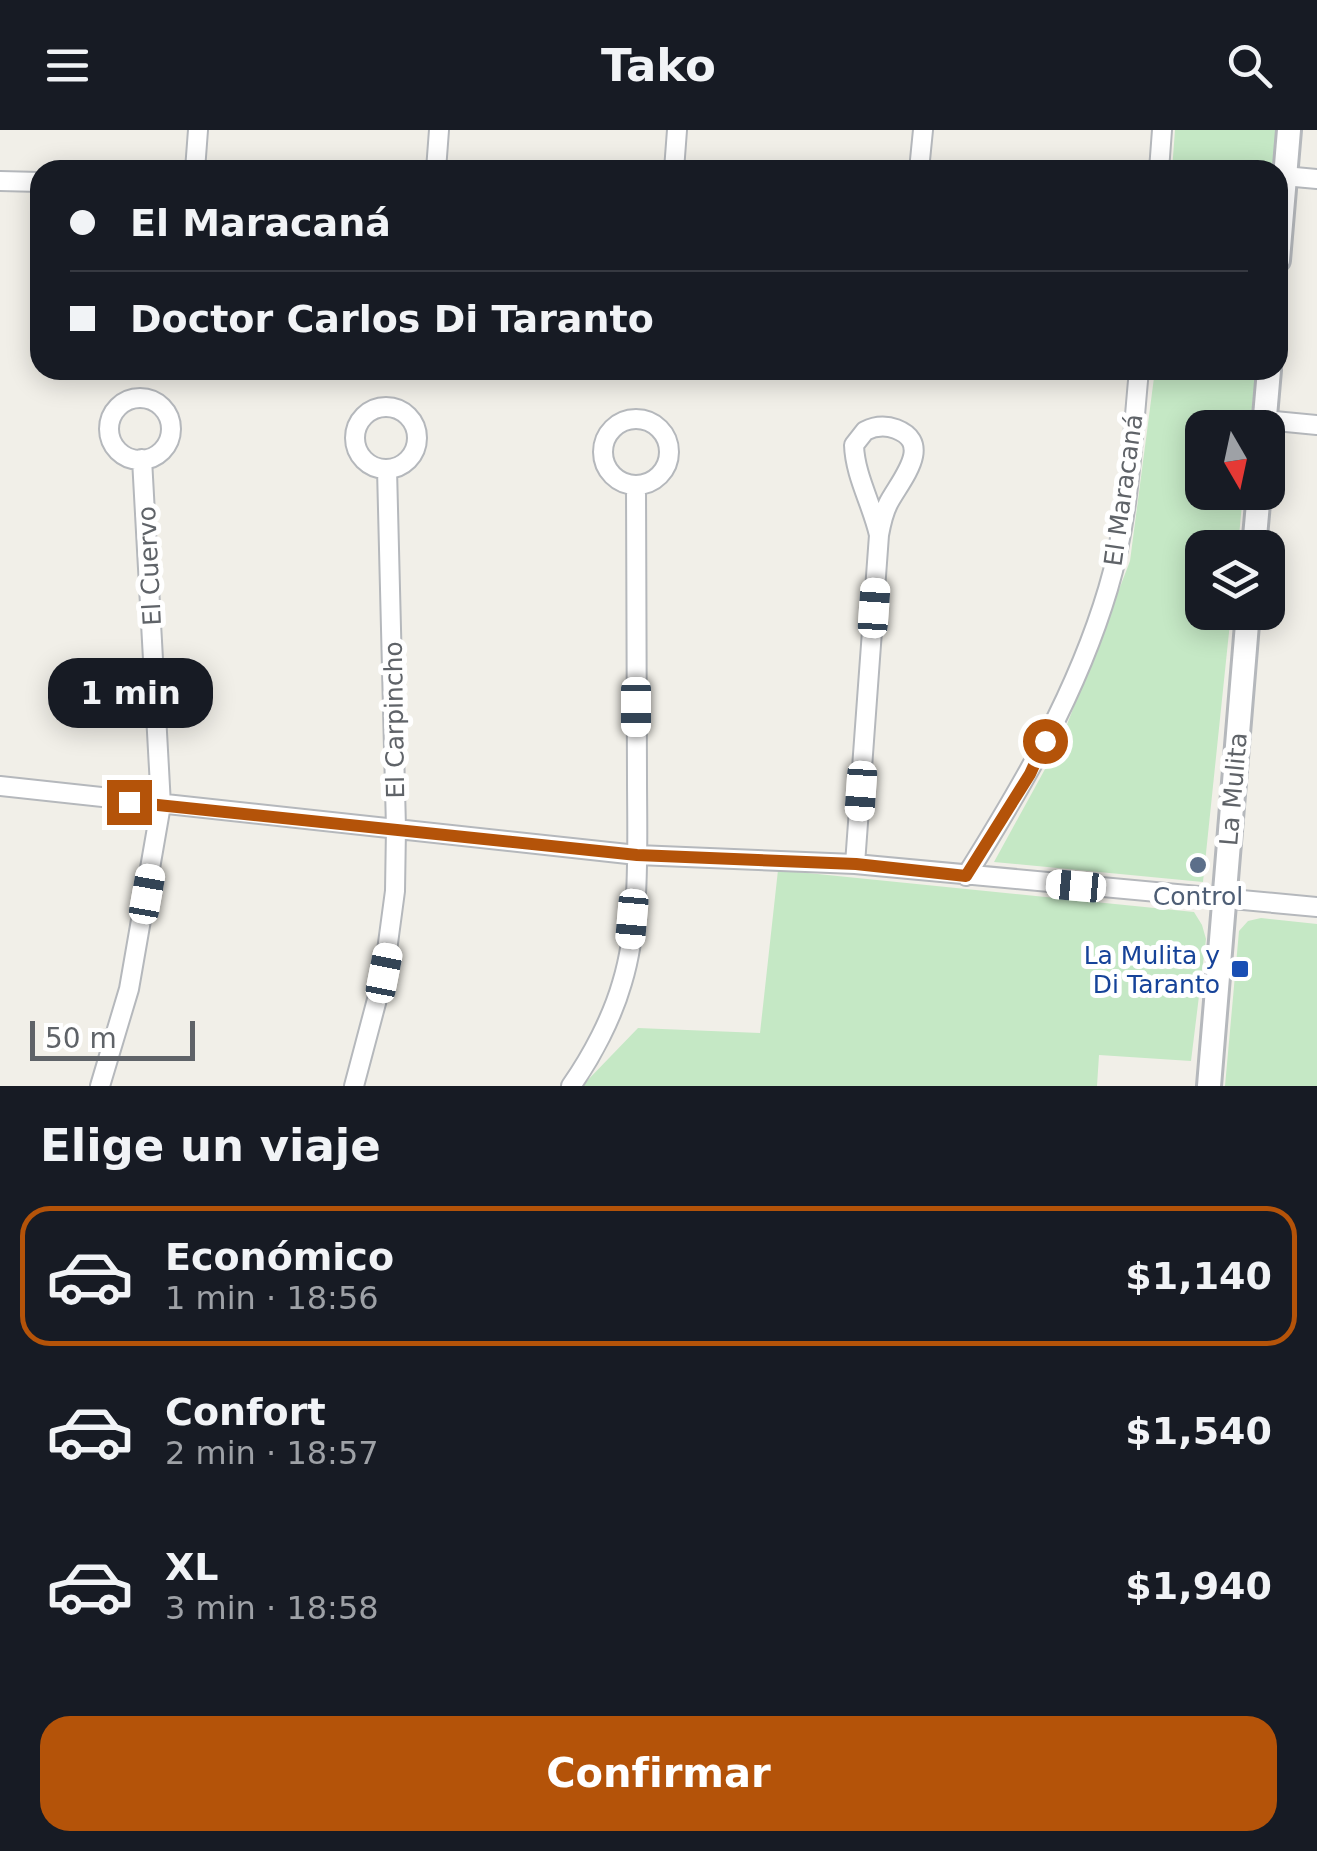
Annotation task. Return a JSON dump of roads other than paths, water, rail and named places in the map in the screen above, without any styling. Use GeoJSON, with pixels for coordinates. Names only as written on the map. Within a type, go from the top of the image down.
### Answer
{"type":"FeatureCollection","features":[{"type":"Feature","properties":{"kind":"street"},"geometry":{"type":"LineString","coordinates":[[196,160],[198,130]]}},
{"type":"Feature","properties":{"kind":"street"},"geometry":{"type":"LineString","coordinates":[[437,160],[439,130]]}},
{"type":"Feature","properties":{"kind":"street"},"geometry":{"type":"LineString","coordinates":[[675,160],[677,130]]}},
{"type":"Feature","properties":{"kind":"street"},"geometry":{"type":"LineString","coordinates":[[920,160],[922,130]]}},
{"type":"Feature","properties":{"kind":"street"},"geometry":{"type":"LineString","coordinates":[[1160,160],[1162,130]]}},
{"type":"Feature","properties":{"kind":"street"},"geometry":{"type":"LineString","coordinates":[[1286,160],[1289,130]]}},
{"type":"Feature","properties":{"kind":"street"},"geometry":{"type":"LineString","coordinates":[[1288,176],[1317,179]]}},
{"type":"Feature","properties":{"kind":"street"},"geometry":{"type":"LineString","coordinates":[[0,180],[30,182]]}},
{"type":"Feature","properties":{"kind":"street","name":"El Maracaná"},"geometry":{"type":"LineString","coordinates":[[966,876],[1030,774],[1076,677],[1108,589],[1127,492],[1138,380]]}},
{"type":"Feature","properties":{"kind":"street"},"geometry":{"type":"LineString","coordinates":[[1266,410],[1268,380]]}},
{"type":"Feature","properties":{"kind":"street"},"geometry":{"type":"LineString","coordinates":[[1285,424],[1317,424]]}},
{"type":"Feature","properties":{"kind":"street"},"geometry":{"type":"LineString","coordinates":[[856,864],[880,535],[887,505],[915,454],[913,442],[905,433],[890,426],[873,427],[854,444],[854,460],[880,535]]}},
{"type":"Feature","properties":{"kind":"street","name":"El Cuervo"},"geometry":{"type":"LineString","coordinates":[[100,1086],[129,989],[161,805],[142,460]]}},
{"type":"Feature","properties":{"kind":"street","name":"El Carpincho"},"geometry":{"type":"LineString","coordinates":[[354,1086],[390,939],[396,828],[387,469]]}},
{"type":"Feature","properties":{"kind":"street"},"geometry":{"type":"LineString","coordinates":[[571,1086],[584,1068],[622,985],[630,950],[637,855],[636,484]]}},
{"type":"Feature","properties":{"kind":"street","name":"La Mulita"},"geometry":{"type":"LineString","coordinates":[[1209,1086],[1246,630]]}},
{"type":"Feature","properties":{"kind":"street"},"geometry":{"type":"LineString","coordinates":[[0,786],[637,855],[856,864],[1317,907]]}},
{"type":"Feature","properties":{"kind":"place","name":"Control"},"geometry":{"type":"Point","coordinates":[1198,865]}},
{"type":"Feature","properties":{"kind":"place","name":"La Mulita y Di Taranto"},"geometry":{"type":"Point","coordinates":[1240,969]}}]}
